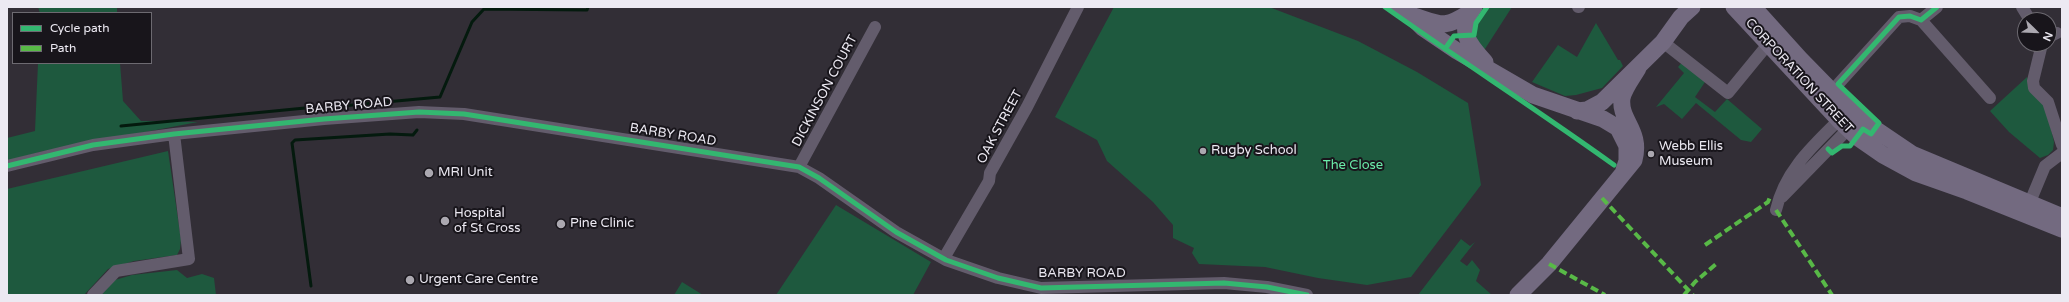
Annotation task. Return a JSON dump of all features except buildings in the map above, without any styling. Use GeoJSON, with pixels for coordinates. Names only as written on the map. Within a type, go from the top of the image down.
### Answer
{"type":"FeatureCollection","features":[{"type":"Feature","properties":{"kind":"highway"},"geometry":{"type":"LineString","coordinates":[[1577,111],[1587,110],[1602,102],[1663,42],[1681,17],[1692,7]]}},
{"type":"Feature","properties":{"kind":"highway","name":"CORPORATION STREET"},"geometry":{"type":"LineString","coordinates":[[1734,7],[1769,43],[1849,119],[1883,155],[1916,173],[1967,190],[2062,229]]}},
{"type":"Feature","properties":{"kind":"highway","name":"CORPORATION STREET"},"geometry":{"type":"LineString","coordinates":[[1753,7],[1831,92],[1849,119],[1912,154],[2030,202],[2062,217]]}},
{"type":"Feature","properties":{"kind":"highway"},"geometry":{"type":"LineString","coordinates":[[1404,11],[1436,23],[1452,24],[1472,10]]}},
{"type":"Feature","properties":{"kind":"highway"},"geometry":{"type":"LineString","coordinates":[[1472,10],[1465,24],[1470,46],[1491,70]]}},
{"type":"Feature","properties":{"kind":"highway"},"geometry":{"type":"LineString","coordinates":[[1404,11],[1423,28],[1442,41],[1533,95],[1603,119],[1618,128],[1625,139],[1627,146],[1627,161],[1624,170]]}},
{"type":"Feature","properties":{"kind":"highway"},"geometry":{"type":"LineString","coordinates":[[1518,295],[1549,264],[1624,170],[1634,160],[1636,140],[1624,112],[1622,96],[1638,68]]}},
{"type":"Feature","properties":{"kind":"street","name":"OAK STREET"},"geometry":{"type":"LineString","coordinates":[[944,258],[989,181],[990,174],[1028,107],[1078,7]]}},
{"type":"Feature","properties":{"kind":"street"},"geometry":{"type":"LineString","coordinates":[[1921,20],[1938,7]]}},
{"type":"Feature","properties":{"kind":"street"},"geometry":{"type":"LineString","coordinates":[[1831,92],[1899,17],[1910,16],[1921,20],[1990,98]]}},
{"type":"Feature","properties":{"kind":"street","name":"DICKINSON COURT"},"geometry":{"type":"LineString","coordinates":[[799,167],[875,27]]}},
{"type":"Feature","properties":{"kind":"street"},"geometry":{"type":"LineString","coordinates":[[1663,42],[1728,93],[1769,43]]}},
{"type":"Feature","properties":{"kind":"street"},"geometry":{"type":"LineString","coordinates":[[2040,52],[2033,81],[2034,88],[2048,102],[2062,145]]}},
{"type":"Feature","properties":{"kind":"street","name":"BARBY ROAD"},"geometry":{"type":"LineString","coordinates":[[7,166],[94,145],[174,134],[324,119],[432,111],[464,114],[576,130],[799,167],[840,192],[896,232],[944,258],[998,278],[1041,288],[1105,287],[1146,290],[1224,283],[1267,287],[1307,295]]}},
{"type":"Feature","properties":{"kind":"street"},"geometry":{"type":"LineString","coordinates":[[1776,206],[1849,119]]}},
{"type":"Feature","properties":{"kind":"street"},"geometry":{"type":"LineString","coordinates":[[93,295],[116,271],[189,258],[174,134]]}},
{"type":"Feature","properties":{"kind":"street"},"geometry":{"type":"LineString","coordinates":[[2030,202],[2045,166],[2062,153]]}},
{"type":"Feature","properties":{"kind":"green space"},"geometry":{"type":"Polygon","coordinates":[[[38,7],[117,7],[117,12],[40,12],[38,7]]]}},
{"type":"Feature","properties":{"kind":"green space","name":"The Close"},"geometry":{"type":"Polygon","coordinates":[[[1114,7],[1269,7],[1358,41],[1417,72],[1468,103],[1481,185],[1411,277],[1367,285],[1318,278],[1265,267],[1199,264],[1192,253],[1194,248],[1173,238],[1173,225],[1153,202],[1107,161],[1097,140],[1055,117],[1114,7]]]}},
{"type":"Feature","properties":{"kind":"green space"},"geometry":{"type":"Polygon","coordinates":[[[1485,7],[1512,7],[1483,52],[1472,38],[1474,23],[1485,7]]]}},
{"type":"Feature","properties":{"kind":"green space"},"geometry":{"type":"Polygon","coordinates":[[[1596,23],[1623,66],[1602,88],[1576,95],[1565,96],[1532,82],[1558,45],[1577,57],[1596,23]]]}},
{"type":"Feature","properties":{"kind":"green space"},"geometry":{"type":"Polygon","coordinates":[[[1684,60],[1707,79],[1695,97],[1715,112],[1727,99],[1762,129],[1751,142],[1741,140],[1696,103],[1682,119],[1664,104],[1656,107],[1684,73],[1678,67],[1684,60]]]}},
{"type":"Feature","properties":{"kind":"green space"},"geometry":{"type":"Polygon","coordinates":[[[38,64],[120,64],[123,101],[141,121],[198,122],[40,152],[7,161],[7,138],[35,131],[38,64]]]}},
{"type":"Feature","properties":{"kind":"green space"},"geometry":{"type":"Polygon","coordinates":[[[2027,77],[2032,93],[2046,107],[2054,142],[2053,150],[2048,155],[2040,158],[2009,132],[1990,111],[2027,77]]]}},
{"type":"Feature","properties":{"kind":"green space"},"geometry":{"type":"Polygon","coordinates":[[[168,151],[181,239],[180,249],[177,255],[134,261],[108,269],[84,295],[7,295],[7,189],[168,151]]]}},
{"type":"Feature","properties":{"kind":"green space"},"geometry":{"type":"Polygon","coordinates":[[[836,205],[931,262],[913,295],[776,295],[836,205]]]}},
{"type":"Feature","properties":{"kind":"green space"},"geometry":{"type":"Polygon","coordinates":[[[1461,239],[1470,246],[1475,242],[1460,261],[1467,266],[1472,260],[1480,270],[1476,281],[1492,295],[1418,295],[1461,239]]]}},
{"type":"Feature","properties":{"kind":"green space"},"geometry":{"type":"Polygon","coordinates":[[[177,270],[187,278],[202,274],[214,278],[216,295],[101,295],[115,280],[132,275],[177,270]]]}},
{"type":"Feature","properties":{"kind":"green space"},"geometry":{"type":"Polygon","coordinates":[[[682,282],[703,295],[674,295],[682,282]]]}},
{"type":"Feature","properties":{"kind":"waterway"},"geometry":{"type":"LineString","coordinates":[[331,107],[440,97],[472,22],[484,9],[587,10],[588,7]]}},
{"type":"Feature","properties":{"kind":"waterway"},"geometry":{"type":"LineString","coordinates":[[121,126],[305,108]]}},
{"type":"Feature","properties":{"kind":"waterway"},"geometry":{"type":"LineString","coordinates":[[311,286],[292,143],[295,140],[390,134],[413,135],[417,130]]}},
{"type":"Feature","properties":{"kind":"marked path"},"geometry":{"type":"LineString","coordinates":[[1705,245],[1768,202],[1770,197]]}},
{"type":"Feature","properties":{"kind":"marked path"},"geometry":{"type":"LineString","coordinates":[[1602,198],[1693,295]]}},
{"type":"Feature","properties":{"kind":"marked path"},"geometry":{"type":"LineString","coordinates":[[1776,210],[1832,295]]}},
{"type":"Feature","properties":{"kind":"marked path"},"geometry":{"type":"LineString","coordinates":[[1549,264],[1605,295]]}},
{"type":"Feature","properties":{"kind":"marked path"},"geometry":{"type":"LineString","coordinates":[[1684,295],[1695,282],[1716,264]]}},
{"type":"Feature","properties":{"kind":"cycle path"},"geometry":{"type":"LineString","coordinates":[[1385,7],[1614,165]]}},
{"type":"Feature","properties":{"kind":"cycle path"},"geometry":{"type":"LineString","coordinates":[[1445,49],[1454,36],[1474,35],[1476,23],[1487,7]]}},
{"type":"Feature","properties":{"kind":"cycle path"},"geometry":{"type":"LineString","coordinates":[[1828,149],[1832,153],[1842,146],[1850,146],[1863,129],[1871,134],[1879,123],[1838,84],[1899,17],[1910,16],[1921,20],[1937,7]]}},
{"type":"Feature","properties":{"kind":"cycle path"},"geometry":{"type":"LineString","coordinates":[[7,166],[93,145],[174,134],[324,119],[419,112],[464,114],[799,167],[819,178],[896,232],[946,260],[998,278],[1041,288],[1224,283],[1267,287],[1307,295]]}},
{"type":"Feature","properties":{"kind":"place","name":"Rugby School"},"geometry":{"type":"Point","coordinates":[1203,151]}},
{"type":"Feature","properties":{"kind":"place","name":"Webb Ellis Museum"},"geometry":{"type":"Point","coordinates":[1651,154]}},
{"type":"Feature","properties":{"kind":"place","name":"MRI Unit"},"geometry":{"type":"Point","coordinates":[429,173]}},
{"type":"Feature","properties":{"kind":"place","name":"Hospital of St Cross"},"geometry":{"type":"Point","coordinates":[445,221]}},
{"type":"Feature","properties":{"kind":"place","name":"Pine Clinic"},"geometry":{"type":"Point","coordinates":[561,224]}},
{"type":"Feature","properties":{"kind":"place","name":"Urgent Care Centre"},"geometry":{"type":"Point","coordinates":[410,280]}}]}
